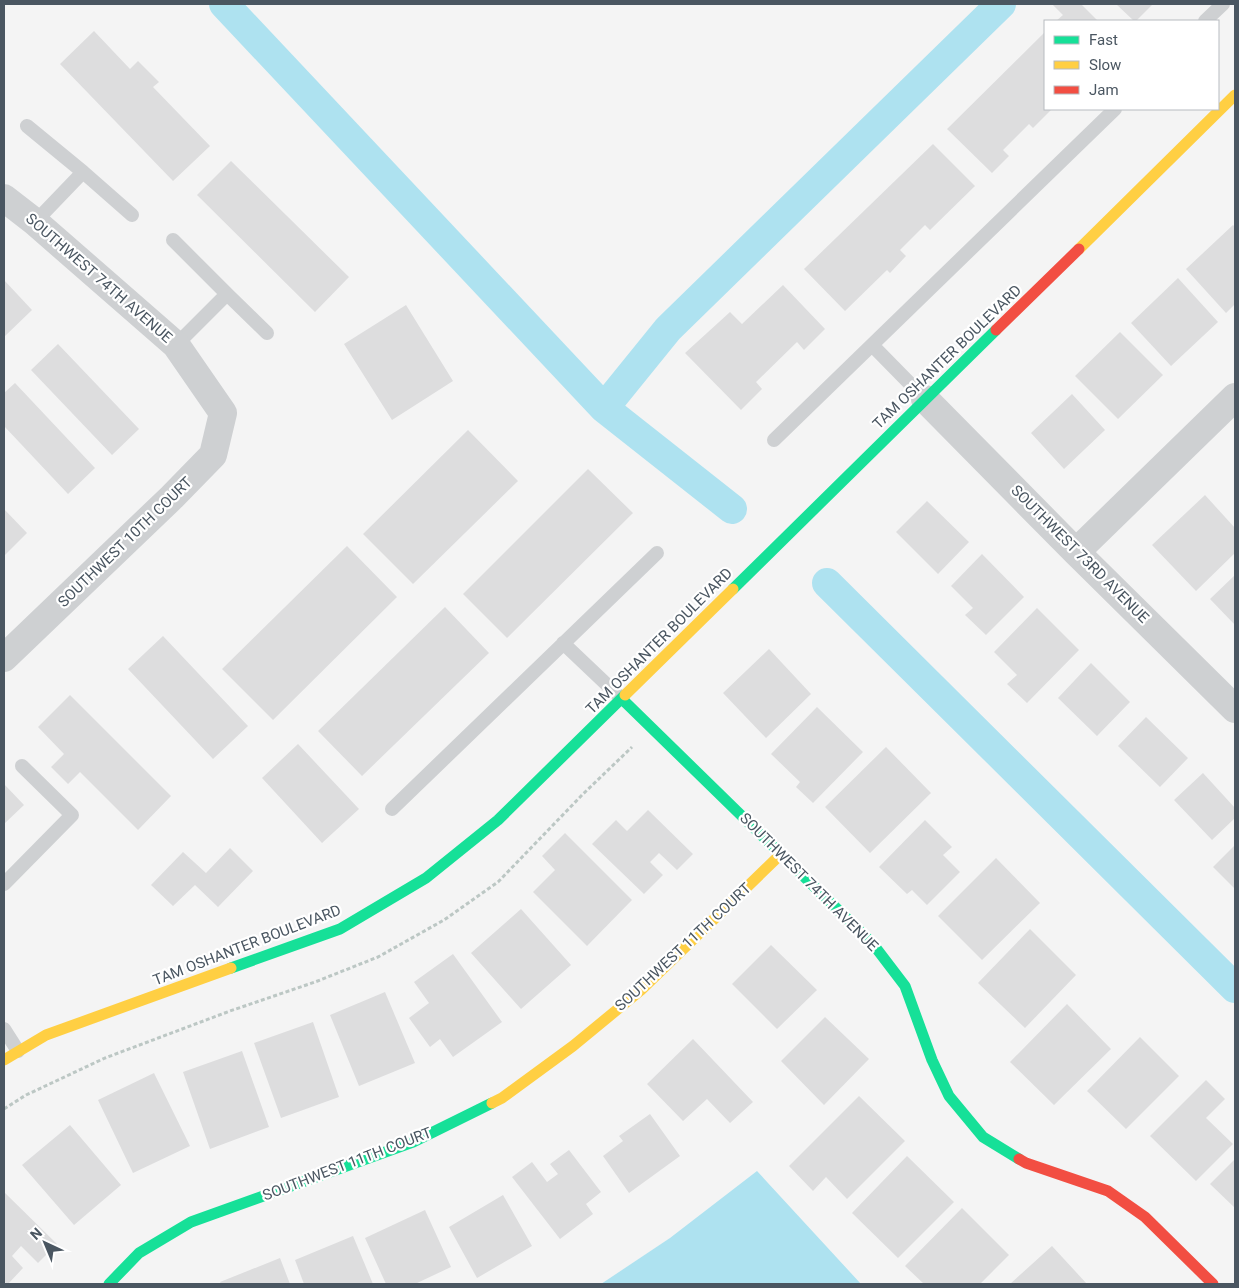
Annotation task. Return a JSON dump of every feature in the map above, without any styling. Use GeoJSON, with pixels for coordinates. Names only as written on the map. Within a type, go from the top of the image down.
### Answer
{"type":"FeatureCollection","features":[{"type":"Feature","properties":{"kind":"street","name":"TAM OSHANTER BOULEVARD"},"geometry":{"type":"LineString","coordinates":[[4,1060],[46,1035],[340,929],[426,878],[498,820],[1235,95]]}},
{"type":"Feature","properties":{"kind":"street","name":"SOUTHWEST 74TH AVENUE"},"geometry":{"type":"LineString","coordinates":[[4,198],[35,222],[176,345],[223,413]]}},
{"type":"Feature","properties":{"kind":"street"},"geometry":{"type":"LineString","coordinates":[[1076,552],[1235,397]]}},
{"type":"Feature","properties":{"kind":"street","name":"SOUTHWEST 73RD AVENUE"},"geometry":{"type":"LineString","coordinates":[[925,399],[1235,709]]}},
{"type":"Feature","properties":{"kind":"street","name":"SOUTHWEST 10TH COURT"},"geometry":{"type":"LineString","coordinates":[[4,658],[172,497],[213,455],[223,413]]}},
{"type":"Feature","properties":{"kind":"street","name":"SOUTHWEST 74TH AVENUE"},"geometry":{"type":"LineString","coordinates":[[622,699],[874,944],[906,986],[932,1060],[949,1096],[984,1136],[1026,1163],[1108,1191],[1145,1218],[1213,1284]]}},
{"type":"Feature","properties":{"kind":"street","name":"SOUTHWEST 11TH COURT"},"geometry":{"type":"LineString","coordinates":[[109,1284],[139,1253],[191,1222],[413,1142],[502,1098],[573,1046],[642,990],[781,854]]}},
{"type":"Feature","properties":{"kind":"lane"},"geometry":{"type":"LineString","coordinates":[[1206,20],[1223,4]]}},
{"type":"Feature","properties":{"kind":"lane"},"geometry":{"type":"LineString","coordinates":[[774,440],[1114,110]]}},
{"type":"Feature","properties":{"kind":"lane"},"geometry":{"type":"LineString","coordinates":[[27,126],[132,214]]}},
{"type":"Feature","properties":{"kind":"lane"},"geometry":{"type":"LineString","coordinates":[[35,222],[83,172]]}},
{"type":"Feature","properties":{"kind":"lane"},"geometry":{"type":"LineString","coordinates":[[173,240],[267,333]]}},
{"type":"Feature","properties":{"kind":"lane"},"geometry":{"type":"LineString","coordinates":[[176,345],[227,294]]}},
{"type":"Feature","properties":{"kind":"lane"},"geometry":{"type":"LineString","coordinates":[[872,345],[925,399]]}},
{"type":"Feature","properties":{"kind":"lane"},"geometry":{"type":"LineString","coordinates":[[392,809],[657,553]]}},
{"type":"Feature","properties":{"kind":"lane"},"geometry":{"type":"LineString","coordinates":[[563,643],[622,699]]}},
{"type":"Feature","properties":{"kind":"lane"},"geometry":{"type":"LineString","coordinates":[[4,884],[72,815],[22,766]]}},
{"type":"Feature","properties":{"kind":"lane"},"geometry":{"type":"LineString","coordinates":[[4,1029],[18,1051]]}},
{"type":"Feature","properties":{"kind":"water"},"geometry":{"type":"Polygon","coordinates":[[[757,1171],[861,1284],[601,1284],[670,1238],[757,1171]]]}},
{"type":"Feature","properties":{"kind":"building"},"geometry":{"type":"Polygon","coordinates":[[[1052,4],[1081,4],[1097,20],[1057,20],[1063,15],[1052,4]]]}},
{"type":"Feature","properties":{"kind":"building"},"geometry":{"type":"Polygon","coordinates":[[[1116,4],[1153,4],[1137,20],[1133,20],[1116,4]]]}},
{"type":"Feature","properties":{"kind":"building"},"geometry":{"type":"Polygon","coordinates":[[[94,31],[130,69],[138,61],[159,82],[153,87],[210,146],[173,181],[60,64],[94,31]]]}},
{"type":"Feature","properties":{"kind":"building"},"geometry":{"type":"Polygon","coordinates":[[[1044,33],[1044,110],[1051,110],[1033,128],[1029,124],[1003,150],[1009,156],[992,173],[947,129],[1044,33]]]}},
{"type":"Feature","properties":{"kind":"building"},"geometry":{"type":"Polygon","coordinates":[[[933,144],[975,186],[930,230],[925,225],[900,250],[906,256],[890,273],[887,270],[845,311],[804,269],[933,144]]]}},
{"type":"Feature","properties":{"kind":"building"},"geometry":{"type":"Polygon","coordinates":[[[231,161],[349,277],[315,312],[197,195],[231,161]]]}},
{"type":"Feature","properties":{"kind":"building"},"geometry":{"type":"Polygon","coordinates":[[[1233,225],[1235,227],[1235,304],[1226,313],[1186,269],[1233,225]]]}},
{"type":"Feature","properties":{"kind":"building"},"geometry":{"type":"Polygon","coordinates":[[[1178,278],[1218,322],[1171,366],[1131,323],[1178,278]]]}},
{"type":"Feature","properties":{"kind":"building"},"geometry":{"type":"Polygon","coordinates":[[[4,280],[32,310],[4,337],[4,280]]]}},
{"type":"Feature","properties":{"kind":"building"},"geometry":{"type":"Polygon","coordinates":[[[783,285],[825,329],[804,350],[797,342],[756,382],[762,389],[741,410],[685,353],[730,312],[742,324],[783,285]]]}},
{"type":"Feature","properties":{"kind":"building"},"geometry":{"type":"Polygon","coordinates":[[[406,305],[453,381],[392,420],[344,344],[406,305]]]}},
{"type":"Feature","properties":{"kind":"building"},"geometry":{"type":"Polygon","coordinates":[[[1120,332],[1163,375],[1118,419],[1075,376],[1120,332]]]}},
{"type":"Feature","properties":{"kind":"building"},"geometry":{"type":"Polygon","coordinates":[[[58,344],[139,429],[112,455],[31,370],[58,344]]]}},
{"type":"Feature","properties":{"kind":"building"},"geometry":{"type":"Polygon","coordinates":[[[15,383],[95,468],[68,494],[4,426],[4,393],[15,383]]]}},
{"type":"Feature","properties":{"kind":"building"},"geometry":{"type":"Polygon","coordinates":[[[1072,394],[1105,430],[1064,469],[1031,433],[1072,394]]]}},
{"type":"Feature","properties":{"kind":"building"},"geometry":{"type":"Polygon","coordinates":[[[468,430],[518,481],[413,584],[363,534],[468,430]]]}},
{"type":"Feature","properties":{"kind":"building"},"geometry":{"type":"Polygon","coordinates":[[[588,469],[633,513],[507,638],[463,594],[588,469]]]}},
{"type":"Feature","properties":{"kind":"building"},"geometry":{"type":"Polygon","coordinates":[[[1205,495],[1235,528],[1235,553],[1196,591],[1152,545],[1205,495]]]}},
{"type":"Feature","properties":{"kind":"building"},"geometry":{"type":"Polygon","coordinates":[[[927,501],[969,542],[938,574],[896,532],[927,501]]]}},
{"type":"Feature","properties":{"kind":"building"},"geometry":{"type":"Polygon","coordinates":[[[4,509],[27,533],[4,556],[4,509]]]}},
{"type":"Feature","properties":{"kind":"building"},"geometry":{"type":"Polygon","coordinates":[[[347,546],[397,597],[273,720],[222,669],[347,546]]]}},
{"type":"Feature","properties":{"kind":"building"},"geometry":{"type":"Polygon","coordinates":[[[982,554],[1024,597],[986,635],[965,615],[973,608],[951,586],[982,554]]]}},
{"type":"Feature","properties":{"kind":"building"},"geometry":{"type":"Polygon","coordinates":[[[1235,575],[1235,625],[1210,599],[1235,575]]]}},
{"type":"Feature","properties":{"kind":"building"},"geometry":{"type":"Polygon","coordinates":[[[445,607],[489,653],[362,776],[318,731],[445,607]]]}},
{"type":"Feature","properties":{"kind":"building"},"geometry":{"type":"Polygon","coordinates":[[[1037,608],[1079,650],[1027,703],[1007,684],[1017,675],[994,652],[1037,608]]]}},
{"type":"Feature","properties":{"kind":"building"},"geometry":{"type":"Polygon","coordinates":[[[163,636],[248,726],[213,759],[128,669],[163,636]]]}},
{"type":"Feature","properties":{"kind":"building"},"geometry":{"type":"Polygon","coordinates":[[[769,649],[811,694],[766,738],[723,693],[769,649]]]}},
{"type":"Feature","properties":{"kind":"building"},"geometry":{"type":"Polygon","coordinates":[[[1091,663],[1130,702],[1097,736],[1058,698],[1091,663]]]}},
{"type":"Feature","properties":{"kind":"building"},"geometry":{"type":"Polygon","coordinates":[[[70,695],[171,796],[138,830],[80,772],[68,784],[51,767],[64,754],[38,727],[70,695]]]}},
{"type":"Feature","properties":{"kind":"building"},"geometry":{"type":"Polygon","coordinates":[[[817,707],[863,752],[813,803],[796,787],[800,782],[771,754],[817,707]]]}},
{"type":"Feature","properties":{"kind":"building"},"geometry":{"type":"Polygon","coordinates":[[[1146,717],[1188,758],[1160,787],[1118,746],[1146,717]]]}},
{"type":"Feature","properties":{"kind":"building"},"geometry":{"type":"Polygon","coordinates":[[[298,744],[359,809],[322,843],[262,778],[298,744]]]}},
{"type":"Feature","properties":{"kind":"building"},"geometry":{"type":"Polygon","coordinates":[[[886,747],[931,793],[870,853],[825,807],[886,747]]]}},
{"type":"Feature","properties":{"kind":"building"},"geometry":{"type":"Polygon","coordinates":[[[1203,773],[1235,808],[1235,818],[1212,840],[1174,800],[1203,773]]]}},
{"type":"Feature","properties":{"kind":"building"},"geometry":{"type":"Polygon","coordinates":[[[4,784],[24,805],[4,824],[4,784]]]}},
{"type":"Feature","properties":{"kind":"building"},"geometry":{"type":"Polygon","coordinates":[[[648,810],[693,854],[677,870],[659,853],[650,862],[663,875],[644,894],[592,844],[616,820],[627,831],[648,810]]]}},
{"type":"Feature","properties":{"kind":"building"},"geometry":{"type":"Polygon","coordinates":[[[925,820],[952,847],[943,855],[960,872],[927,905],[912,890],[907,894],[879,867],[925,820]]]}},
{"type":"Feature","properties":{"kind":"building"},"geometry":{"type":"Polygon","coordinates":[[[565,833],[632,900],[587,946],[533,892],[555,870],[542,856],[565,833]]]}},
{"type":"Feature","properties":{"kind":"building"},"geometry":{"type":"Polygon","coordinates":[[[1235,845],[1235,889],[1213,867],[1235,845]]]}},
{"type":"Feature","properties":{"kind":"building"},"geometry":{"type":"Polygon","coordinates":[[[230,848],[253,871],[218,907],[195,885],[173,906],[151,885],[183,852],[206,873],[230,848]]]}},
{"type":"Feature","properties":{"kind":"building"},"geometry":{"type":"Polygon","coordinates":[[[996,858],[1040,903],[982,960],[938,916],[996,858]]]}},
{"type":"Feature","properties":{"kind":"building"},"geometry":{"type":"Polygon","coordinates":[[[521,909],[571,965],[521,1009],[471,953],[521,909]]]}},
{"type":"Feature","properties":{"kind":"building"},"geometry":{"type":"Polygon","coordinates":[[[1030,929],[1076,975],[1025,1028],[978,983],[1030,929]]]}},
{"type":"Feature","properties":{"kind":"building"},"geometry":{"type":"Polygon","coordinates":[[[771,945],[817,990],[777,1029],[732,984],[771,945]]]}},
{"type":"Feature","properties":{"kind":"building"},"geometry":{"type":"Polygon","coordinates":[[[453,954],[502,1022],[453,1057],[440,1039],[430,1047],[409,1018],[429,1003],[414,982],[453,954]]]}},
{"type":"Feature","properties":{"kind":"building"},"geometry":{"type":"Polygon","coordinates":[[[385,992],[415,1063],[359,1086],[330,1015],[385,992]]]}},
{"type":"Feature","properties":{"kind":"building"},"geometry":{"type":"Polygon","coordinates":[[[1067,1004],[1111,1049],[1054,1105],[1010,1062],[1067,1004]]]}},
{"type":"Feature","properties":{"kind":"building"},"geometry":{"type":"Polygon","coordinates":[[[825,1017],[869,1059],[824,1105],[781,1061],[825,1017]]]}},
{"type":"Feature","properties":{"kind":"building"},"geometry":{"type":"Polygon","coordinates":[[[313,1022],[339,1097],[281,1118],[254,1043],[313,1022]]]}},
{"type":"Feature","properties":{"kind":"building"},"geometry":{"type":"Polygon","coordinates":[[[1140,1037],[1179,1076],[1126,1129],[1087,1091],[1140,1037]]]}},
{"type":"Feature","properties":{"kind":"building"},"geometry":{"type":"Polygon","coordinates":[[[693,1039],[753,1102],[730,1123],[707,1099],[683,1121],[647,1084],[693,1039]]]}},
{"type":"Feature","properties":{"kind":"building"},"geometry":{"type":"Polygon","coordinates":[[[242,1051],[269,1127],[210,1149],[183,1072],[242,1051]]]}},
{"type":"Feature","properties":{"kind":"building"},"geometry":{"type":"Polygon","coordinates":[[[154,1073],[190,1146],[133,1173],[98,1100],[154,1073]]]}},
{"type":"Feature","properties":{"kind":"building"},"geometry":{"type":"Polygon","coordinates":[[[1206,1080],[1225,1099],[1206,1118],[1233,1144],[1196,1181],[1150,1136],[1206,1080]]]}},
{"type":"Feature","properties":{"kind":"building"},"geometry":{"type":"Polygon","coordinates":[[[859,1096],[905,1141],[847,1199],[826,1177],[813,1191],[789,1166],[859,1096]]]}},
{"type":"Feature","properties":{"kind":"building"},"geometry":{"type":"Polygon","coordinates":[[[650,1114],[680,1156],[629,1193],[603,1156],[623,1141],[619,1136],[650,1114]]]}},
{"type":"Feature","properties":{"kind":"building"},"geometry":{"type":"Polygon","coordinates":[[[70,1125],[121,1185],[74,1225],[22,1165],[70,1125]]]}},
{"type":"Feature","properties":{"kind":"building"},"geometry":{"type":"Polygon","coordinates":[[[569,1150],[601,1192],[586,1204],[593,1214],[560,1239],[512,1177],[532,1162],[547,1182],[558,1174],[550,1164],[569,1150]]]}},
{"type":"Feature","properties":{"kind":"building"},"geometry":{"type":"Polygon","coordinates":[[[907,1156],[954,1202],[898,1258],[852,1213],[907,1156]]]}},
{"type":"Feature","properties":{"kind":"building"},"geometry":{"type":"Polygon","coordinates":[[[1235,1159],[1235,1208],[1210,1184],[1235,1159]]]}},
{"type":"Feature","properties":{"kind":"building"},"geometry":{"type":"Polygon","coordinates":[[[4,1192],[57,1244],[38,1263],[21,1246],[12,1256],[23,1268],[8,1284],[4,1282],[4,1192]]]}},
{"type":"Feature","properties":{"kind":"building"},"geometry":{"type":"Polygon","coordinates":[[[503,1195],[532,1246],[477,1278],[449,1227],[503,1195]]]}},
{"type":"Feature","properties":{"kind":"building"},"geometry":{"type":"Polygon","coordinates":[[[962,1208],[1009,1255],[980,1284],[924,1284],[905,1266],[962,1208]]]}},
{"type":"Feature","properties":{"kind":"building"},"geometry":{"type":"Polygon","coordinates":[[[425,1210],[451,1267],[415,1284],[386,1284],[365,1238],[425,1210]]]}},
{"type":"Feature","properties":{"kind":"building"},"geometry":{"type":"Polygon","coordinates":[[[353,1236],[373,1284],[304,1284],[295,1260],[353,1236]]]}},
{"type":"Feature","properties":{"kind":"building"},"geometry":{"type":"Polygon","coordinates":[[[1052,1246],[1087,1284],[1010,1284],[1052,1246]]]}},
{"type":"Feature","properties":{"kind":"building"},"geometry":{"type":"Polygon","coordinates":[[[280,1258],[290,1284],[221,1284],[220,1282],[280,1258]]]}},
{"type":"Feature","properties":{"kind":"waterway"},"geometry":{"type":"LineString","coordinates":[[224,4],[604,408]]}},
{"type":"Feature","properties":{"kind":"waterway"},"geometry":{"type":"LineString","coordinates":[[732,509],[604,408],[668,329],[1001,4]]}},
{"type":"Feature","properties":{"kind":"waterway"},"geometry":{"type":"LineString","coordinates":[[827,583],[1235,988]]}},
{"type":"Feature","properties":{"kind":"traffic: fast"},"geometry":{"type":"LineString","coordinates":[[733,589],[996,330]]}},
{"type":"Feature","properties":{"kind":"traffic: fast"},"geometry":{"type":"LineString","coordinates":[[231,968],[340,929],[426,878],[498,820],[625,695]]}},
{"type":"Feature","properties":{"kind":"traffic: fast"},"geometry":{"type":"LineString","coordinates":[[622,699],[873,944],[905,986],[932,1060],[949,1096],[983,1137],[1019,1159]]}},
{"type":"Feature","properties":{"kind":"traffic: fast"},"geometry":{"type":"LineString","coordinates":[[109,1284],[139,1253],[191,1222],[413,1142],[492,1103]]}},
{"type":"Feature","properties":{"kind":"traffic: slow"},"geometry":{"type":"LineString","coordinates":[[1079,249],[1235,95]]}},
{"type":"Feature","properties":{"kind":"traffic: slow"},"geometry":{"type":"LineString","coordinates":[[625,695],[733,589]]}},
{"type":"Feature","properties":{"kind":"traffic: slow"},"geometry":{"type":"LineString","coordinates":[[492,1103],[502,1098],[573,1046],[641,990],[781,854]]}},
{"type":"Feature","properties":{"kind":"traffic: slow"},"geometry":{"type":"LineString","coordinates":[[4,1060],[46,1035],[231,968]]}},
{"type":"Feature","properties":{"kind":"traffic: jam"},"geometry":{"type":"LineString","coordinates":[[996,330],[1079,249]]}},
{"type":"Feature","properties":{"kind":"traffic: jam"},"geometry":{"type":"LineString","coordinates":[[1019,1159],[1108,1191],[1145,1217],[1213,1284]]}}]}
